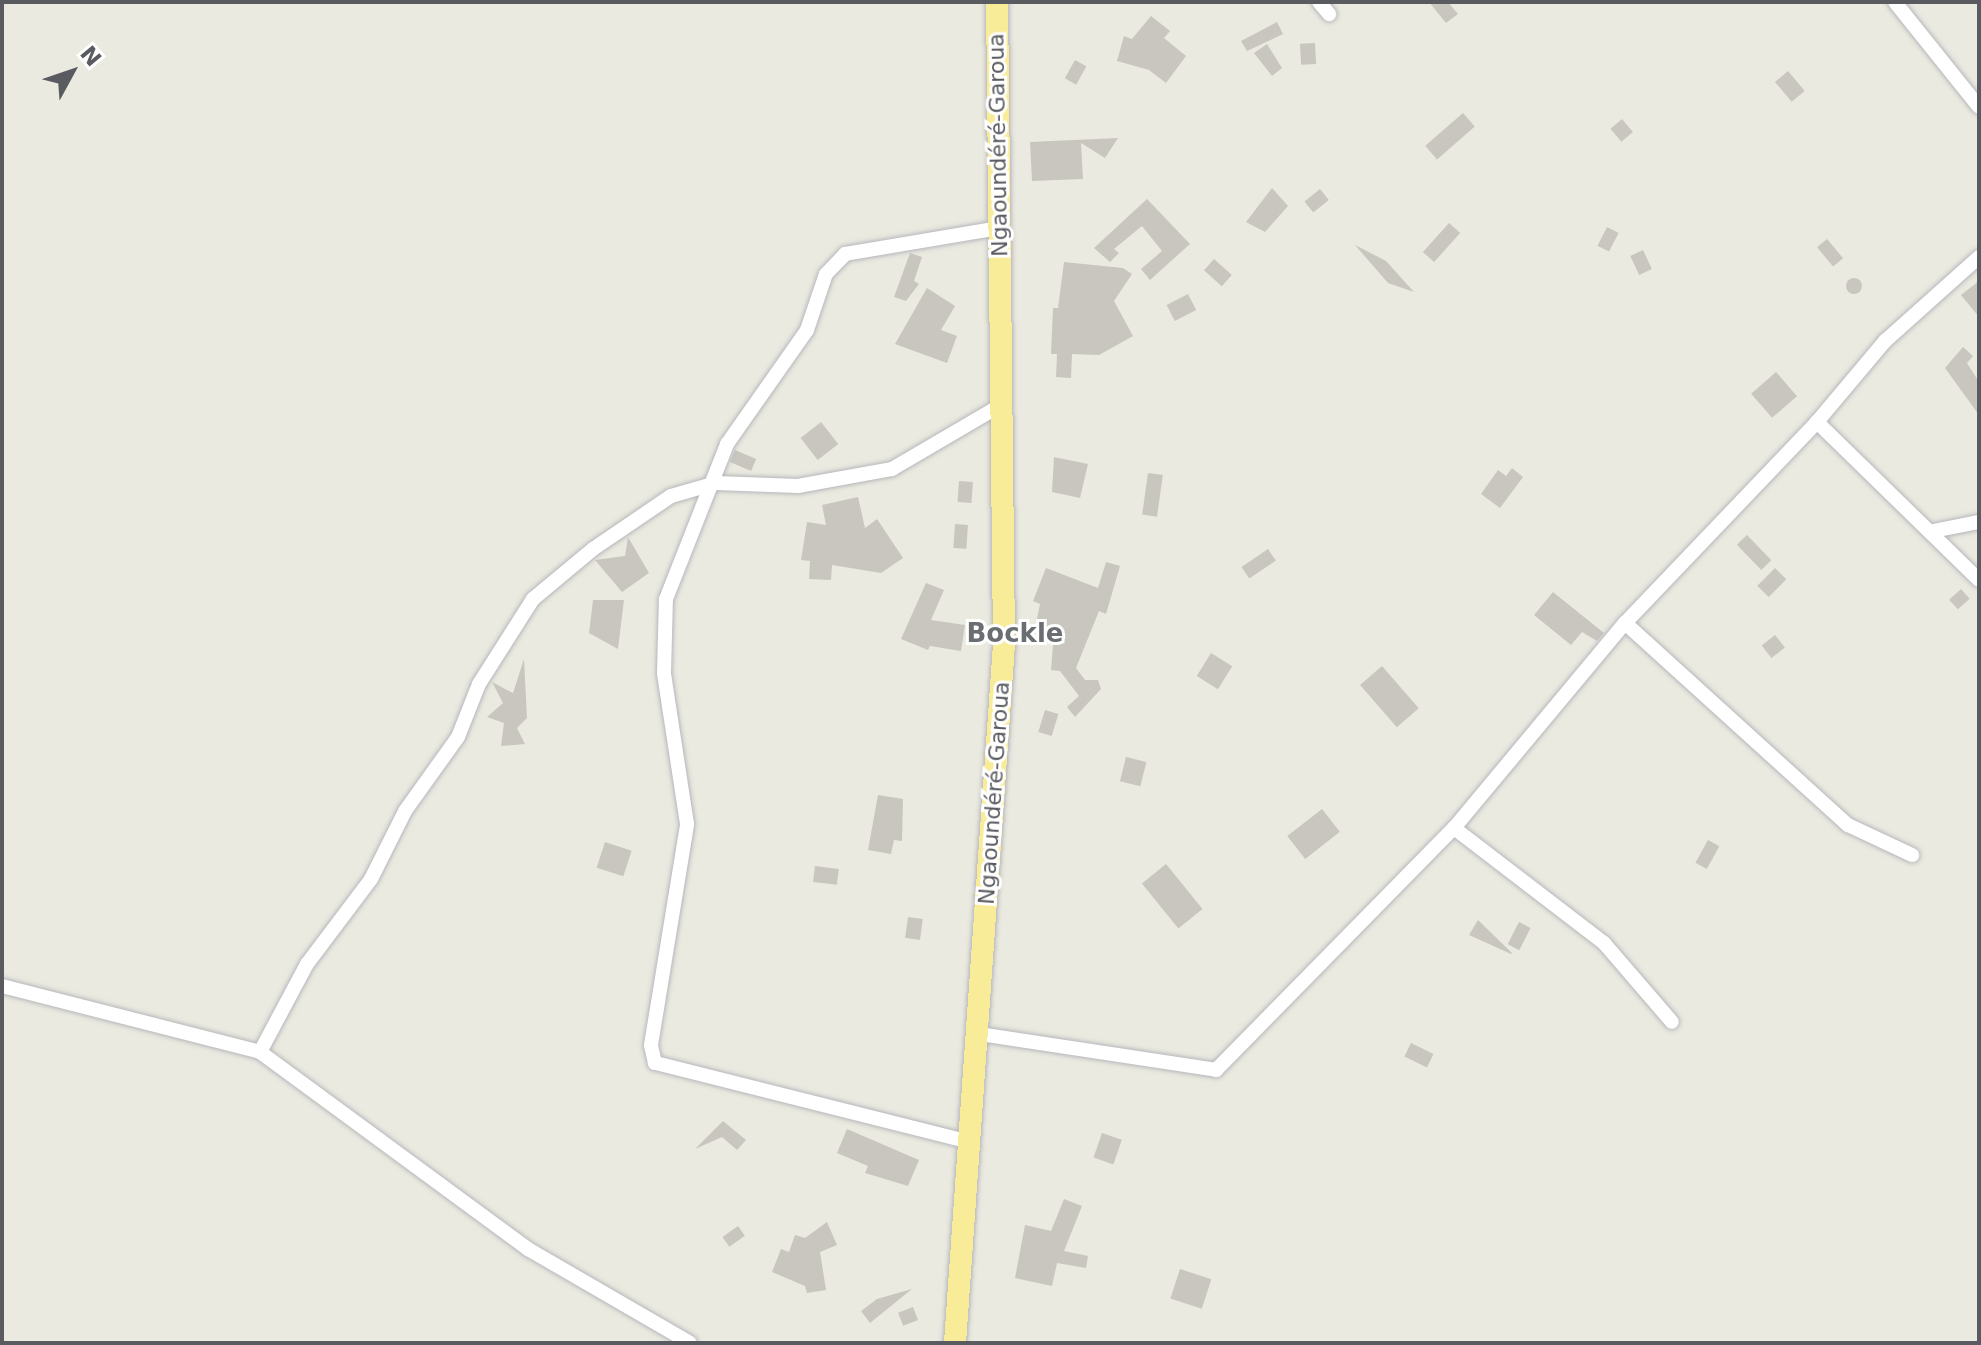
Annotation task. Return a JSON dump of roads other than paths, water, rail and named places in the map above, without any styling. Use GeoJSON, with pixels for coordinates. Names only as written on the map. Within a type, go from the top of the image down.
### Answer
{"type":"FeatureCollection","features":[{"type":"Feature","properties":{"kind":"highway","name":"Ngaoundéré-Garoua"},"geometry":{"type":"LineString","coordinates":[[955,1343],[966,1141],[979,1034],[1004,644],[997,2]]}},
{"type":"Feature","properties":{"kind":"street"},"geometry":{"type":"LineString","coordinates":[[1319,2],[1329,14]]}},
{"type":"Feature","properties":{"kind":"street"},"geometry":{"type":"LineString","coordinates":[[1895,2],[1979,107]]}},
{"type":"Feature","properties":{"kind":"street"},"geometry":{"type":"LineString","coordinates":[[966,1141],[655,1063],[651,1045],[687,824],[664,673],[666,599],[716,483],[727,444],[807,330],[826,274],[845,254],[999,228]]}},
{"type":"Feature","properties":{"kind":"street"},"geometry":{"type":"LineString","coordinates":[[979,1034],[1216,1070],[1454,828],[1625,623],[1817,422],[1885,341],[1979,257]]}},
{"type":"Feature","properties":{"kind":"street"},"geometry":{"type":"LineString","coordinates":[[260,1052],[307,964],[371,879],[405,811],[458,737],[479,684],[533,599],[593,549],[671,496],[716,483],[798,486],[892,469],[1001,405]]}},
{"type":"Feature","properties":{"kind":"street"},"geometry":{"type":"LineString","coordinates":[[1817,422],[1933,531],[1979,580]]}},
{"type":"Feature","properties":{"kind":"street"},"geometry":{"type":"LineString","coordinates":[[1933,531],[1979,522]]}},
{"type":"Feature","properties":{"kind":"street"},"geometry":{"type":"LineString","coordinates":[[1625,623],[1848,825],[1912,855]]}},
{"type":"Feature","properties":{"kind":"street"},"geometry":{"type":"LineString","coordinates":[[1454,828],[1604,943],[1672,1022]]}},
{"type":"Feature","properties":{"kind":"street"},"geometry":{"type":"LineString","coordinates":[[2,986],[260,1052],[528,1249],[690,1343]]}},
{"type":"Feature","properties":{"kind":"district","name":"Bockle"},"geometry":{"type":"Point","coordinates":[1015,634]}}]}
